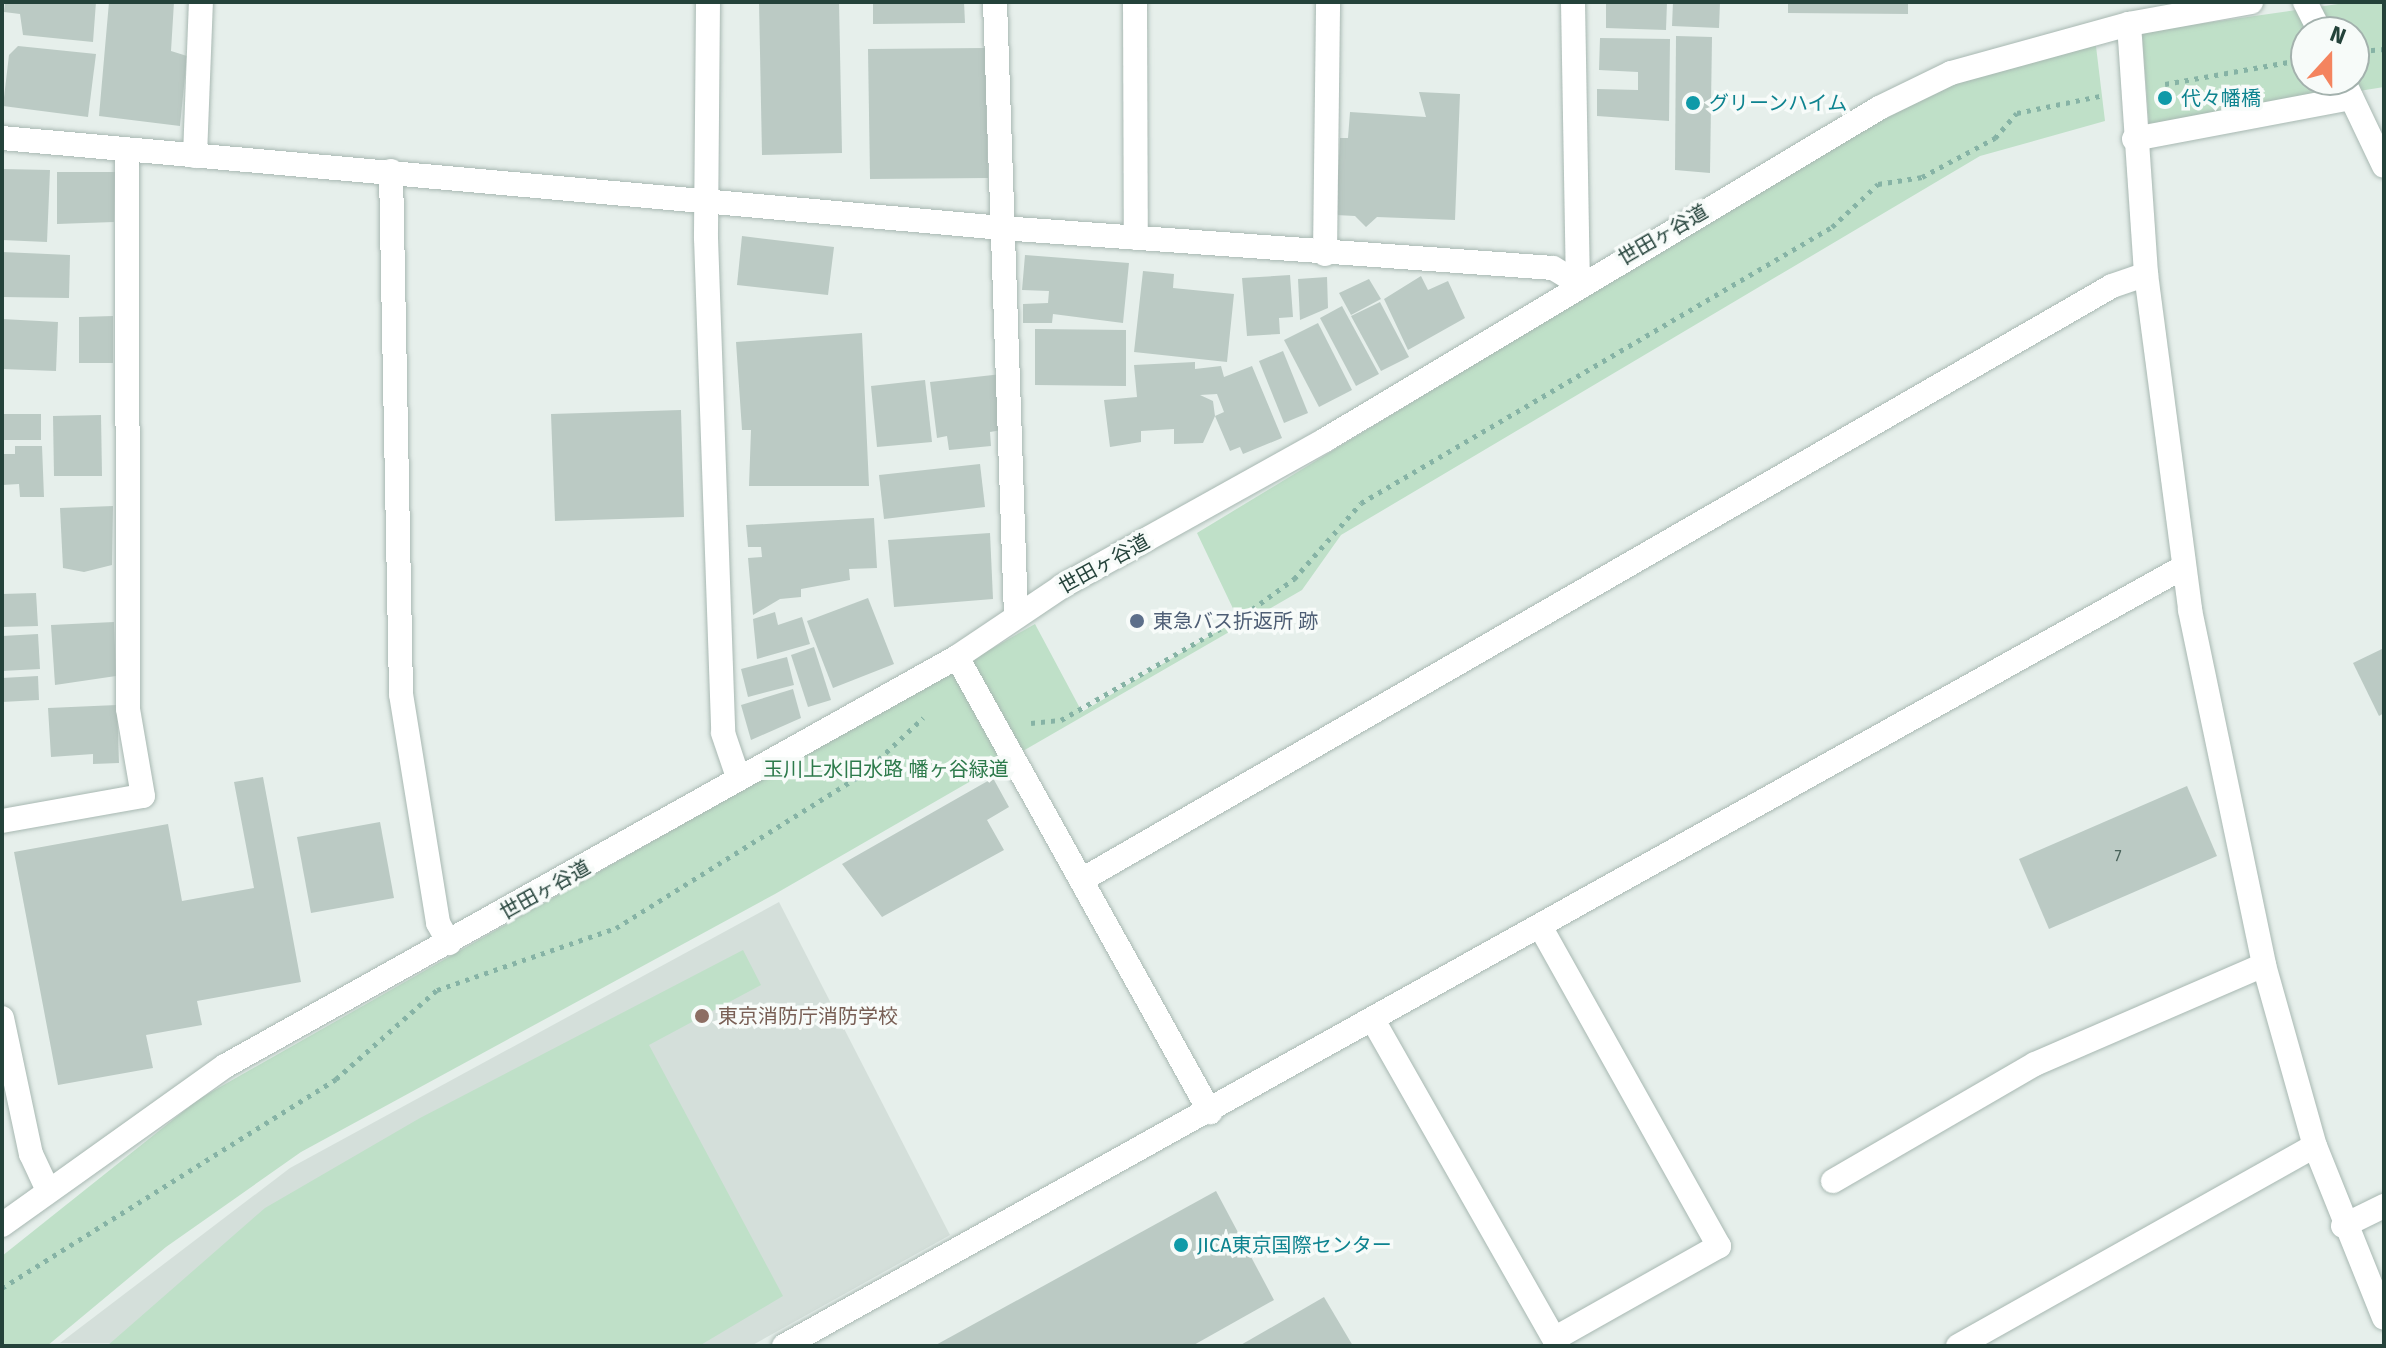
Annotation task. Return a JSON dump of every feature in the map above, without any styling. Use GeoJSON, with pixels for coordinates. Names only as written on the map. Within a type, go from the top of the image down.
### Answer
{"type":"FeatureCollection","features":[{"type":"Feature","properties":{"kind":"street"},"geometry":{"type":"LineString","coordinates":[[195,156],[201,2]]}},
{"type":"Feature","properties":{"kind":"street"},"geometry":{"type":"LineString","coordinates":[[708,2],[709,201],[723,733],[738,777]]}},
{"type":"Feature","properties":{"kind":"street"},"geometry":{"type":"LineString","coordinates":[[995,2],[1016,616]]}},
{"type":"Feature","properties":{"kind":"street"},"geometry":{"type":"LineString","coordinates":[[1135,2],[1136,238]]}},
{"type":"Feature","properties":{"kind":"street"},"geometry":{"type":"LineString","coordinates":[[1325,254],[1328,2]]}},
{"type":"Feature","properties":{"kind":"street"},"geometry":{"type":"LineString","coordinates":[[1573,2],[1578,283]]}},
{"type":"Feature","properties":{"kind":"street","name":"世田ヶ谷道"},"geometry":{"type":"LineString","coordinates":[[2,1225],[47,1189],[225,1066],[957,657],[1016,616],[1325,440],[1578,283],[1951,73],[2129,24],[2251,2]]}},
{"type":"Feature","properties":{"kind":"street"},"geometry":{"type":"LineString","coordinates":[[2129,24],[2134,139],[2146,274],[2182,568],[2264,965],[2315,1146],[2343,1226],[2384,1318]]}},
{"type":"Feature","properties":{"kind":"street"},"geometry":{"type":"LineString","coordinates":[[2134,139],[2317,96]]}},
{"type":"Feature","properties":{"kind":"street"},"geometry":{"type":"LineString","coordinates":[[2350,96],[2384,166]]}},
{"type":"Feature","properties":{"kind":"street"},"geometry":{"type":"LineString","coordinates":[[2,138],[1002,228],[1325,254],[1553,268],[1578,283]]}},
{"type":"Feature","properties":{"kind":"street"},"geometry":{"type":"LineString","coordinates":[[2,821],[143,796],[128,709],[127,150]]}},
{"type":"Feature","properties":{"kind":"street"},"geometry":{"type":"LineString","coordinates":[[391,171],[401,694],[438,923],[449,943]]}},
{"type":"Feature","properties":{"kind":"street"},"geometry":{"type":"LineString","coordinates":[[1085,878],[2112,286],[2146,274]]}},
{"type":"Feature","properties":{"kind":"street"},"geometry":{"type":"LineString","coordinates":[[784,1346],[1210,1112],[2182,568]]}},
{"type":"Feature","properties":{"kind":"street"},"geometry":{"type":"LineString","coordinates":[[957,657],[971,688],[1085,878],[1210,1112]]}},
{"type":"Feature","properties":{"kind":"street"},"geometry":{"type":"LineString","coordinates":[[1373,1020],[1556,1342],[1719,1246],[1540,926]]}},
{"type":"Feature","properties":{"kind":"street"},"geometry":{"type":"LineString","coordinates":[[1833,1181],[2035,1064],[2264,965]]}},
{"type":"Feature","properties":{"kind":"street"},"geometry":{"type":"LineString","coordinates":[[2,1018],[31,1154],[47,1189]]}},
{"type":"Feature","properties":{"kind":"street"},"geometry":{"type":"LineString","coordinates":[[1958,1346],[2315,1146]]}},
{"type":"Feature","properties":{"kind":"street"},"geometry":{"type":"LineString","coordinates":[[2343,1226],[2384,1206]]}},
{"type":"Feature","properties":{"kind":"path"},"geometry":{"type":"LineString","coordinates":[[1021,711],[1030,724],[1061,720],[1244,615],[1294,579],[1361,503],[1832,227],[1878,184],[1922,177],[1995,138],[2017,113],[2290,62]]}},
{"type":"Feature","properties":{"kind":"path"},"geometry":{"type":"LineString","coordinates":[[2,1288],[336,1079],[437,990],[616,928],[864,773],[928,713],[971,688]]}},
{"type":"Feature","properties":{"kind":"shaded area","name":"東京消防庁消防学校"},"geometry":{"type":"Polygon","coordinates":[[[779,902],[950,1235],[751,1346],[60,1343],[290,1168],[779,902]]]}},
{"type":"Feature","properties":{"kind":"green space"},"geometry":{"type":"Polygon","coordinates":[[[2352,2],[2384,2],[2384,87],[2370,89],[2370,16],[2290,16],[2290,96],[2328,96],[2149,125],[2142,32],[2352,2]]]}},
{"type":"Feature","properties":{"kind":"green space","name":"玉川上水旧水路 幡ヶ谷緑道"},"geometry":{"type":"Polygon","coordinates":[[[2095,38],[2105,121],[1980,156],[1341,535],[1302,590],[775,894],[301,1152],[166,1247],[47,1346],[2,1346],[2,1256],[199,1099],[1035,624],[1082,712],[1238,619],[1197,533],[1913,98],[2095,38]]]}},
{"type":"Feature","properties":{"kind":"green space","name":"東京消防庁消防学校"},"geometry":{"type":"Polygon","coordinates":[[[743,950],[761,985],[649,1045],[783,1296],[699,1346],[107,1346],[265,1208],[420,1118],[743,950]]]}},
{"type":"Feature","properties":{"kind":"building"},"geometry":{"type":"Polygon","coordinates":[[[5,2],[96,2],[93,42],[23,35],[20,14],[4,12],[5,2]]]}},
{"type":"Feature","properties":{"kind":"building"},"geometry":{"type":"Polygon","coordinates":[[[109,2],[174,2],[171,51],[187,56],[180,126],[99,116],[109,2]]]}},
{"type":"Feature","properties":{"kind":"building"},"geometry":{"type":"Polygon","coordinates":[[[759,2],[839,2],[842,153],[762,155],[759,2]]]}},
{"type":"Feature","properties":{"kind":"building"},"geometry":{"type":"Polygon","coordinates":[[[873,2],[964,2],[965,23],[873,24],[873,2]]]}},
{"type":"Feature","properties":{"kind":"building"},"geometry":{"type":"Polygon","coordinates":[[[1606,2],[1667,2],[1666,30],[1606,28],[1606,2]]]}},
{"type":"Feature","properties":{"kind":"building"},"geometry":{"type":"Polygon","coordinates":[[[1673,2],[1720,2],[1719,28],[1672,26],[1673,2]]]}},
{"type":"Feature","properties":{"kind":"building"},"geometry":{"type":"Polygon","coordinates":[[[1788,2],[1908,2],[1908,14],[1788,13],[1788,2]]]}},
{"type":"Feature","properties":{"kind":"building","name":"グリーンハイム"},"geometry":{"type":"Polygon","coordinates":[[[1676,36],[1712,37],[1710,173],[1675,170],[1676,36]]]}},
{"type":"Feature","properties":{"kind":"building"},"geometry":{"type":"Polygon","coordinates":[[[1600,38],[1670,39],[1669,121],[1597,116],[1597,89],[1638,90],[1638,72],[1599,70],[1600,38]]]}},
{"type":"Feature","properties":{"kind":"building"},"geometry":{"type":"Polygon","coordinates":[[[18,46],[96,54],[88,117],[3,106],[9,55],[18,46]]]}},
{"type":"Feature","properties":{"kind":"building"},"geometry":{"type":"Polygon","coordinates":[[[985,48],[988,178],[870,179],[868,49],[985,48]]]}},
{"type":"Feature","properties":{"kind":"building"},"geometry":{"type":"Polygon","coordinates":[[[1419,92],[1460,94],[1455,220],[1377,217],[1366,227],[1355,216],[1336,215],[1340,138],[1348,138],[1350,112],[1426,117],[1419,92]]]}},
{"type":"Feature","properties":{"kind":"building"},"geometry":{"type":"Polygon","coordinates":[[[2,169],[50,170],[47,242],[2,240],[2,169]]]}},
{"type":"Feature","properties":{"kind":"building"},"geometry":{"type":"Polygon","coordinates":[[[57,172],[115,172],[114,222],[57,224],[57,172]]]}},
{"type":"Feature","properties":{"kind":"building"},"geometry":{"type":"Polygon","coordinates":[[[742,236],[834,247],[828,295],[737,285],[742,236]]]}},
{"type":"Feature","properties":{"kind":"building"},"geometry":{"type":"Polygon","coordinates":[[[2,252],[70,255],[69,298],[2,297],[2,252]]]}},
{"type":"Feature","properties":{"kind":"building"},"geometry":{"type":"Polygon","coordinates":[[[1025,255],[1129,263],[1123,323],[1053,314],[1052,323],[1023,323],[1023,304],[1048,303],[1049,291],[1022,290],[1025,255]]]}},
{"type":"Feature","properties":{"kind":"building"},"geometry":{"type":"Polygon","coordinates":[[[1143,271],[1174,274],[1173,288],[1234,294],[1227,362],[1134,352],[1143,271]]]}},
{"type":"Feature","properties":{"kind":"building"},"geometry":{"type":"Polygon","coordinates":[[[1290,275],[1293,317],[1279,318],[1280,334],[1247,336],[1242,278],[1290,275]]]}},
{"type":"Feature","properties":{"kind":"building"},"geometry":{"type":"Polygon","coordinates":[[[1421,276],[1428,290],[1448,281],[1465,318],[1408,350],[1384,299],[1421,276]]]}},
{"type":"Feature","properties":{"kind":"building"},"geometry":{"type":"Polygon","coordinates":[[[1327,277],[1328,308],[1300,320],[1298,279],[1327,277]]]}},
{"type":"Feature","properties":{"kind":"building"},"geometry":{"type":"Polygon","coordinates":[[[1369,279],[1381,299],[1351,315],[1339,293],[1369,279]]]}},
{"type":"Feature","properties":{"kind":"building"},"geometry":{"type":"Polygon","coordinates":[[[1380,302],[1409,357],[1381,371],[1351,316],[1380,302]]]}},
{"type":"Feature","properties":{"kind":"building"},"geometry":{"type":"Polygon","coordinates":[[[1342,306],[1379,374],[1356,386],[1320,318],[1342,306]]]}},
{"type":"Feature","properties":{"kind":"building"},"geometry":{"type":"Polygon","coordinates":[[[113,316],[113,363],[79,363],[79,317],[113,316]]]}},
{"type":"Feature","properties":{"kind":"building"},"geometry":{"type":"Polygon","coordinates":[[[2,319],[58,322],[56,371],[2,369],[2,319]]]}},
{"type":"Feature","properties":{"kind":"building"},"geometry":{"type":"Polygon","coordinates":[[[1318,323],[1352,390],[1319,407],[1284,340],[1318,323]]]}},
{"type":"Feature","properties":{"kind":"building"},"geometry":{"type":"Polygon","coordinates":[[[1035,329],[1126,330],[1126,386],[1035,385],[1035,329]]]}},
{"type":"Feature","properties":{"kind":"building"},"geometry":{"type":"Polygon","coordinates":[[[862,333],[869,486],[749,486],[751,430],[742,430],[736,342],[862,333]]]}},
{"type":"Feature","properties":{"kind":"building"},"geometry":{"type":"Polygon","coordinates":[[[1283,351],[1308,413],[1284,423],[1259,361],[1283,351]]]}},
{"type":"Feature","properties":{"kind":"building"},"geometry":{"type":"Polygon","coordinates":[[[1195,362],[1195,369],[1221,366],[1224,377],[1252,366],[1282,438],[1243,454],[1240,447],[1230,451],[1215,416],[1203,443],[1174,444],[1174,429],[1141,431],[1141,442],[1110,447],[1104,400],[1137,397],[1134,365],[1195,362]],[[1217,394],[1200,395],[1213,401],[1215,416],[1224,412],[1217,394]]]}},
{"type":"Feature","properties":{"kind":"building"},"geometry":{"type":"Polygon","coordinates":[[[1002,374],[1002,430],[990,432],[991,446],[949,450],[947,436],[937,438],[930,382],[1002,374]]]}},
{"type":"Feature","properties":{"kind":"building"},"geometry":{"type":"Polygon","coordinates":[[[925,380],[932,442],[877,447],[871,386],[925,380]]]}},
{"type":"Feature","properties":{"kind":"building"},"geometry":{"type":"Polygon","coordinates":[[[681,410],[684,517],[555,521],[551,414],[681,410]]]}},
{"type":"Feature","properties":{"kind":"building"},"geometry":{"type":"Polygon","coordinates":[[[2,414],[41,414],[41,440],[2,440],[2,414]]]}},
{"type":"Feature","properties":{"kind":"building"},"geometry":{"type":"Polygon","coordinates":[[[101,415],[102,476],[54,476],[53,416],[101,415]]]}},
{"type":"Feature","properties":{"kind":"building"},"geometry":{"type":"Polygon","coordinates":[[[15,446],[42,446],[44,497],[20,497],[19,484],[2,485],[2,454],[15,454],[15,446]]]}},
{"type":"Feature","properties":{"kind":"building"},"geometry":{"type":"Polygon","coordinates":[[[980,464],[985,507],[884,519],[879,475],[980,464]]]}},
{"type":"Feature","properties":{"kind":"building"},"geometry":{"type":"Polygon","coordinates":[[[113,506],[112,565],[84,572],[63,568],[60,508],[113,506]]]}},
{"type":"Feature","properties":{"kind":"building"},"geometry":{"type":"Polygon","coordinates":[[[874,518],[877,568],[849,569],[850,580],[801,589],[801,597],[780,599],[753,615],[748,558],[762,557],[761,547],[748,547],[746,525],[874,518]]]}},
{"type":"Feature","properties":{"kind":"building"},"geometry":{"type":"Polygon","coordinates":[[[990,533],[993,599],[894,607],[888,540],[990,533]]]}},
{"type":"Feature","properties":{"kind":"building"},"geometry":{"type":"Polygon","coordinates":[[[36,593],[38,626],[2,627],[2,594],[36,593]]]}},
{"type":"Feature","properties":{"kind":"building"},"geometry":{"type":"Polygon","coordinates":[[[868,598],[894,664],[833,688],[807,621],[868,598]]]}},
{"type":"Feature","properties":{"kind":"building"},"geometry":{"type":"Polygon","coordinates":[[[775,612],[778,625],[802,617],[810,644],[757,659],[753,619],[775,612]]]}},
{"type":"Feature","properties":{"kind":"building"},"geometry":{"type":"Polygon","coordinates":[[[114,622],[116,676],[55,685],[51,625],[114,622]]]}},
{"type":"Feature","properties":{"kind":"building"},"geometry":{"type":"Polygon","coordinates":[[[38,634],[40,669],[2,671],[2,636],[38,634]]]}},
{"type":"Feature","properties":{"kind":"building"},"geometry":{"type":"Polygon","coordinates":[[[814,647],[831,700],[808,707],[791,655],[814,647]]]}},
{"type":"Feature","properties":{"kind":"building"},"geometry":{"type":"Polygon","coordinates":[[[2384,648],[2384,713],[2379,716],[2353,663],[2384,648]]]}},
{"type":"Feature","properties":{"kind":"building"},"geometry":{"type":"Polygon","coordinates":[[[787,657],[794,685],[748,697],[741,669],[787,657]]]}},
{"type":"Feature","properties":{"kind":"building"},"geometry":{"type":"Polygon","coordinates":[[[38,676],[39,700],[2,702],[2,678],[38,676]]]}},
{"type":"Feature","properties":{"kind":"building"},"geometry":{"type":"Polygon","coordinates":[[[793,689],[801,718],[751,740],[741,705],[793,689]]]}},
{"type":"Feature","properties":{"kind":"building"},"geometry":{"type":"Polygon","coordinates":[[[117,705],[119,763],[93,764],[93,754],[51,757],[48,708],[117,705]]]}},
{"type":"Feature","properties":{"kind":"building"},"geometry":{"type":"Polygon","coordinates":[[[263,777],[301,982],[197,1001],[202,1025],[146,1035],[153,1068],[58,1085],[14,852],[168,824],[182,901],[254,888],[234,782],[263,777]]]}},
{"type":"Feature","properties":{"kind":"building"},"geometry":{"type":"Polygon","coordinates":[[[993,778],[1009,807],[987,820],[1004,850],[882,917],[842,864],[993,778]]]}},
{"type":"Feature","properties":{"kind":"building"},"geometry":{"type":"Polygon","coordinates":[[[2187,786],[2217,856],[2049,929],[2019,859],[2187,786]]]}},
{"type":"Feature","properties":{"kind":"building"},"geometry":{"type":"Polygon","coordinates":[[[380,822],[394,898],[311,913],[297,837],[380,822]]]}},
{"type":"Feature","properties":{"kind":"building","name":"JICA東京国際センター"},"geometry":{"type":"Polygon","coordinates":[[[1216,1191],[1274,1300],[1192,1346],[934,1346],[1216,1191]]]}},
{"type":"Feature","properties":{"kind":"building"},"geometry":{"type":"Polygon","coordinates":[[[1324,1297],[1353,1346],[1239,1346],[1324,1297]]]}},
{"type":"Feature","properties":{"kind":"place","name":"代々幡橋"},"geometry":{"type":"Point","coordinates":[2165,98]}},
{"type":"Feature","properties":{"kind":"place","name":"グリーンハイム"},"geometry":{"type":"Point","coordinates":[1693,103]}},
{"type":"Feature","properties":{"kind":"place","name":"東急バス折返所 跡"},"geometry":{"type":"Point","coordinates":[1137,621]}},
{"type":"Feature","properties":{"kind":"place","name":"東京消防庁消防学校"},"geometry":{"type":"Point","coordinates":[702,1016]}},
{"type":"Feature","properties":{"kind":"place","name":"JICA東京国際センター"},"geometry":{"type":"Point","coordinates":[1181,1245]}}]}
